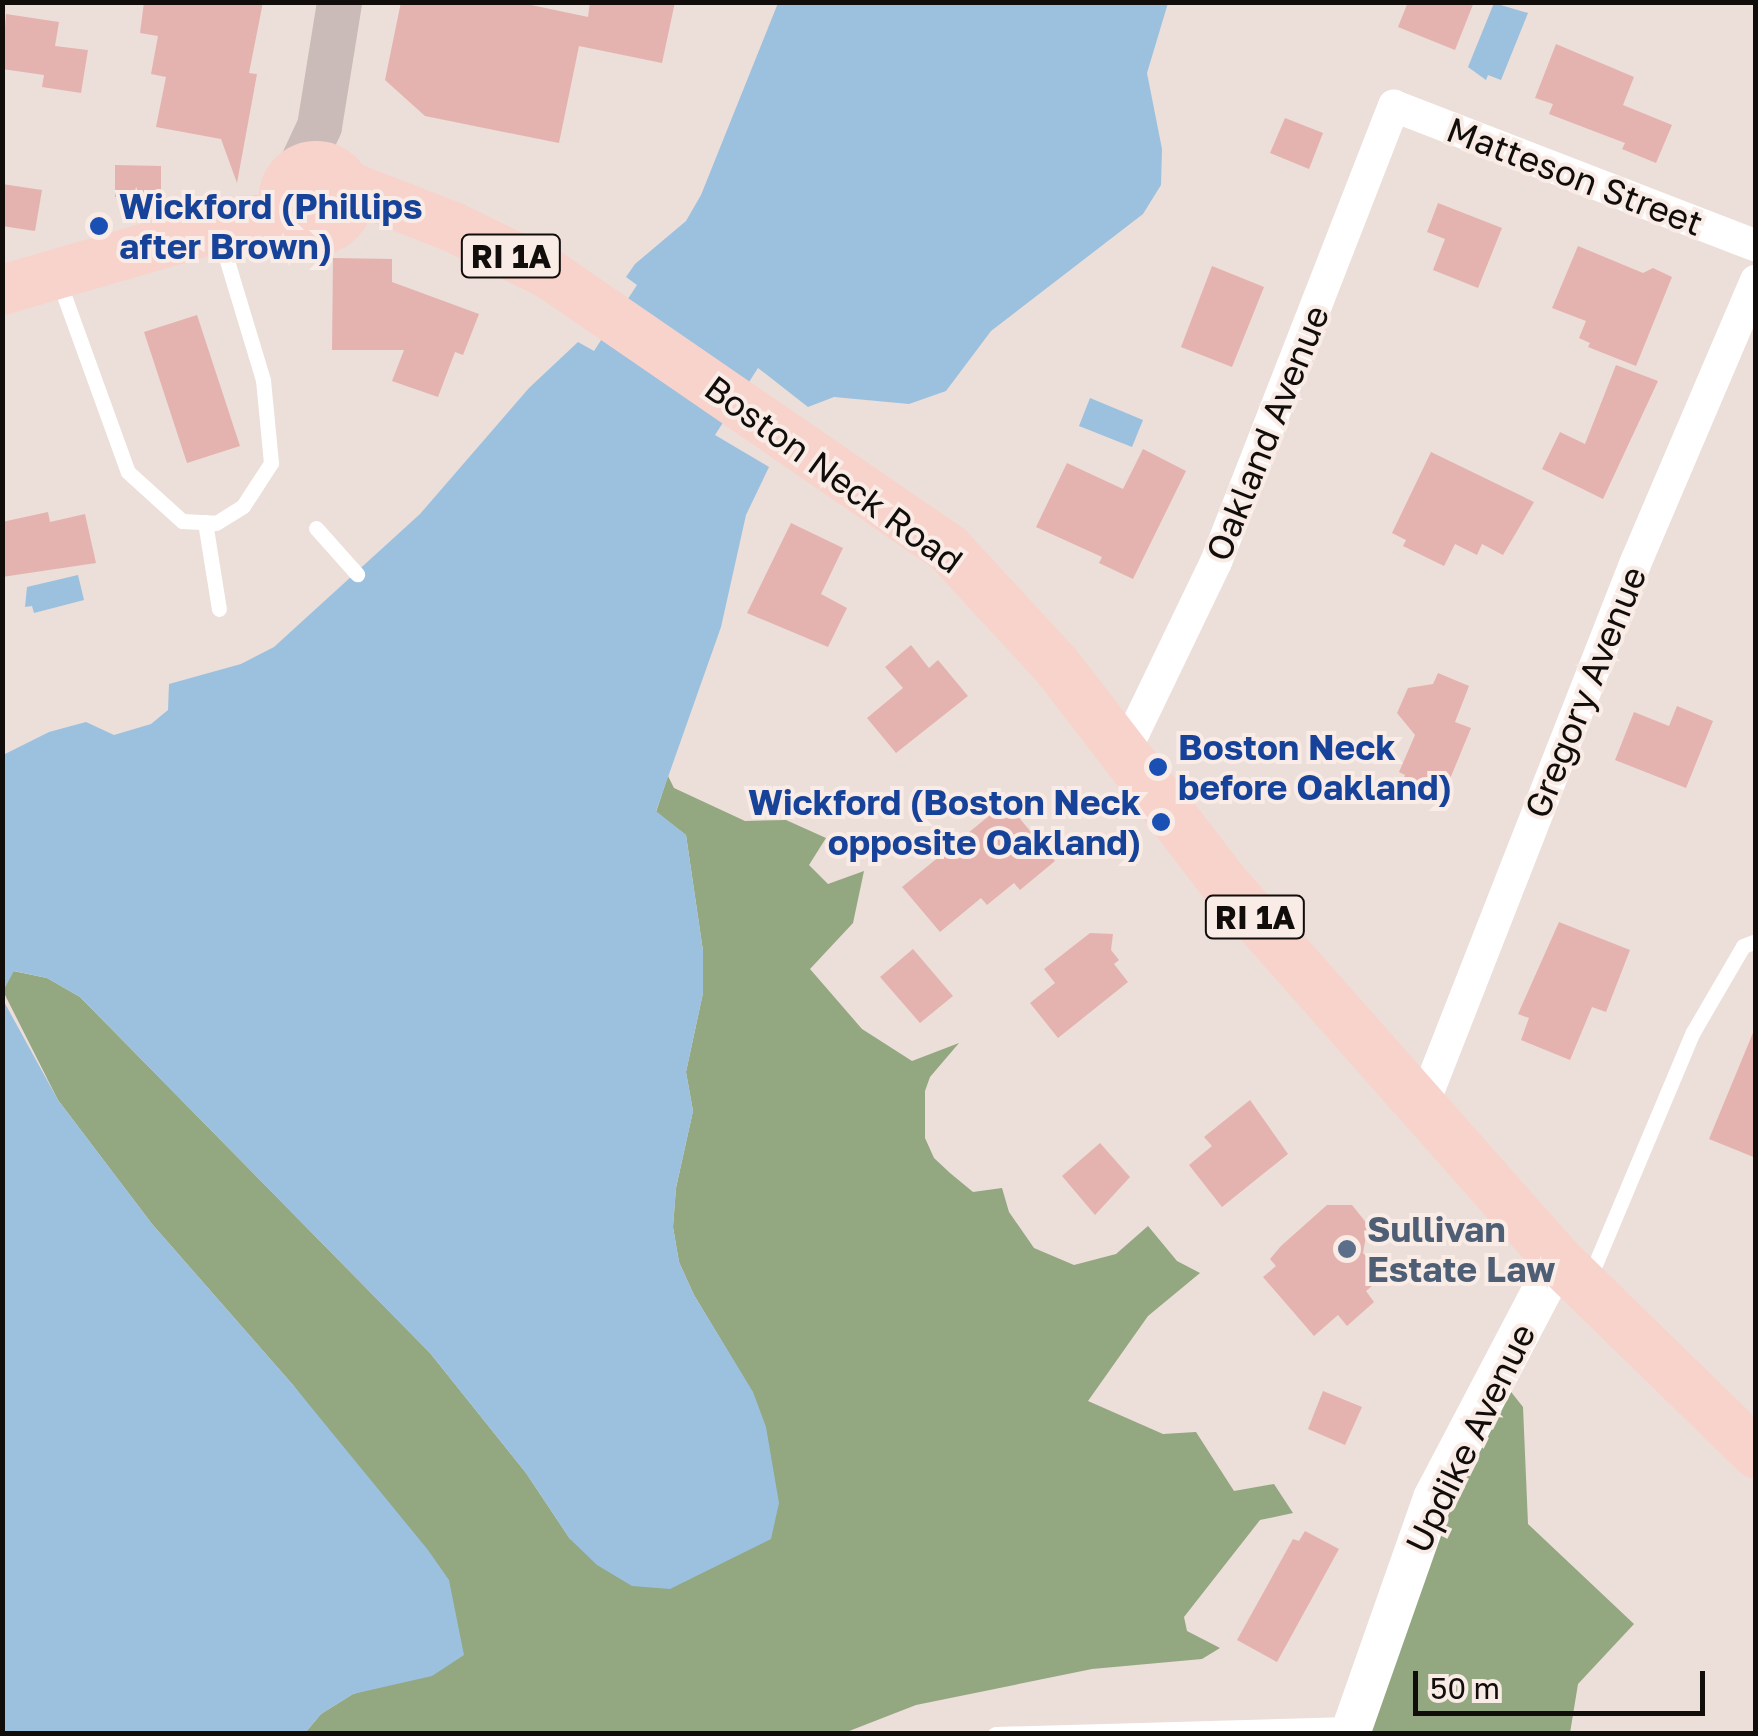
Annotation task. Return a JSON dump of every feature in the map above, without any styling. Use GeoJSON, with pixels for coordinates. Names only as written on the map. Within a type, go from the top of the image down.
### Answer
{"type":"FeatureCollection","features":[{"type":"Feature","properties":{"kind":"main road"},"geometry":{"type":"LineString","coordinates":[[2,290],[228,224],[251,208],[316,182],[339,2]]}},
{"type":"Feature","properties":{"kind":"main road","name":"Boston Neck Road"},"geometry":{"type":"LineString","coordinates":[[316,182],[453,227],[549,274],[948,548],[1057,666],[1225,884],[1571,1274],[1756,1453]]}},
{"type":"Feature","properties":{"kind":"street","name":"Matteson Street"},"geometry":{"type":"LineString","coordinates":[[1394,106],[1756,246]]}},
{"type":"Feature","properties":{"kind":"street","name":"Oakland Avenue"},"geometry":{"type":"LineString","coordinates":[[1124,753],[1216,562],[1394,106]]}},
{"type":"Feature","properties":{"kind":"street","name":"Gregory Avenue"},"geometry":{"type":"LineString","coordinates":[[1423,1106],[1635,564],[1756,281]]}},
{"type":"Feature","properties":{"kind":"street","name":"Updike Avenue"},"geometry":{"type":"LineString","coordinates":[[1352,1729],[1433,1498],[1571,1274]]}},
{"type":"Feature","properties":{"kind":"lane"},"geometry":{"type":"LineString","coordinates":[[56,275],[128,472],[182,521],[216,523],[244,506],[271,463],[262,380],[228,224]]}},
{"type":"Feature","properties":{"kind":"lane"},"geometry":{"type":"LineString","coordinates":[[205,522],[219,609]]}},
{"type":"Feature","properties":{"kind":"lane"},"geometry":{"type":"LineString","coordinates":[[316,528],[357,574]]}},
{"type":"Feature","properties":{"kind":"lane"},"geometry":{"type":"LineString","coordinates":[[1571,1274],[1693,1032],[1743,946],[1756,941]]}},
{"type":"Feature","properties":{"kind":"lane"},"geometry":{"type":"LineString","coordinates":[[995,1734],[1352,1729]]}},
{"type":"Feature","properties":{"kind":"green space"},"geometry":{"type":"Polygon","coordinates":[[[668,776],[674,788],[745,821],[786,820],[826,838],[809,865],[828,884],[864,871],[853,923],[810,969],[862,1029],[912,1061],[959,1043],[930,1077],[925,1091],[925,1138],[934,1158],[950,1173],[973,1192],[1002,1188],[1009,1212],[1034,1248],[1074,1265],[1116,1254],[1148,1226],[1177,1261],[1200,1273],[1148,1316],[1088,1401],[1163,1434],[1196,1432],[1234,1491],[1274,1484],[1293,1513],[1260,1520],[1184,1617],[1187,1631],[1220,1648],[1202,1659],[1092,1669],[916,1705],[844,1733],[305,1733],[321,1714],[353,1694],[389,1683],[348,1456],[293,1385],[152,1224],[58,1100],[3,991],[13,971],[47,978],[80,997],[430,1353],[526,1473],[570,1539],[753,1393],[694,1295],[679,1262],[673,1227],[676,1188],[693,1111],[686,1072],[703,993],[703,951],[686,835],[656,812],[668,776]]]}},
{"type":"Feature","properties":{"kind":"green space"},"geometry":{"type":"Polygon","coordinates":[[[1504,1383],[1523,1407],[1528,1524],[1634,1624],[1578,1684],[1570,1733],[1347,1734],[1504,1383]]]}},
{"type":"Feature","properties":{"kind":"water"},"geometry":{"type":"Polygon","coordinates":[[[778,3],[1168,3],[1147,73],[1162,149],[1161,185],[1143,214],[991,331],[946,391],[909,404],[834,397],[808,407],[758,368],[715,435],[769,467],[746,515],[721,627],[656,811],[686,835],[703,951],[703,993],[686,1072],[693,1111],[676,1188],[673,1227],[679,1262],[694,1295],[753,1392],[766,1427],[779,1503],[771,1539],[670,1589],[632,1586],[597,1565],[570,1539],[526,1473],[430,1353],[80,997],[47,978],[14,971],[3,991],[3,755],[49,732],[86,722],[114,735],[151,724],[168,710],[169,684],[241,664],[274,647],[420,514],[529,388],[578,342],[594,351],[637,285],[626,277],[635,264],[686,221],[701,195],[778,3]]]}},
{"type":"Feature","properties":{"kind":"water"},"geometry":{"type":"Polygon","coordinates":[[[1494,3],[1528,13],[1501,80],[1488,75],[1486,80],[1468,67],[1494,3]]]}},
{"type":"Feature","properties":{"kind":"water"},"geometry":{"type":"Polygon","coordinates":[[[1090,398],[1143,420],[1132,447],[1079,426],[1090,398]]]}},
{"type":"Feature","properties":{"kind":"water"},"geometry":{"type":"Polygon","coordinates":[[[78,575],[84,600],[34,613],[32,606],[25,607],[27,587],[78,575]]]}},
{"type":"Feature","properties":{"kind":"water"},"geometry":{"type":"Polygon","coordinates":[[[2,998],[58,1100],[152,1224],[293,1385],[428,1550],[449,1580],[464,1655],[432,1676],[353,1694],[321,1714],[305,1733],[3,1733],[2,998]]]}},
{"type":"Feature","properties":{"kind":"building"},"geometry":{"type":"Polygon","coordinates":[[[144,2],[263,2],[249,73],[257,74],[237,183],[221,139],[156,127],[166,77],[151,74],[158,36],[140,33],[144,2]]]}},
{"type":"Feature","properties":{"kind":"building"},"geometry":{"type":"Polygon","coordinates":[[[401,2],[517,2],[588,17],[590,2],[675,2],[662,63],[579,46],[559,143],[425,116],[385,80],[401,2]]]}},
{"type":"Feature","properties":{"kind":"building"},"geometry":{"type":"Polygon","coordinates":[[[1408,2],[1474,2],[1455,50],[1398,27],[1408,2]]]}},
{"type":"Feature","properties":{"kind":"building"},"geometry":{"type":"Polygon","coordinates":[[[6,14],[59,22],[55,46],[88,50],[81,93],[42,87],[44,75],[2,69],[6,14]]]}},
{"type":"Feature","properties":{"kind":"building"},"geometry":{"type":"Polygon","coordinates":[[[1556,44],[1634,77],[1623,105],[1672,125],[1656,163],[1622,149],[1625,143],[1549,114],[1553,104],[1535,98],[1556,44]]]}},
{"type":"Feature","properties":{"kind":"building"},"geometry":{"type":"Polygon","coordinates":[[[1285,118],[1323,133],[1309,169],[1270,153],[1285,118]]]}},
{"type":"Feature","properties":{"kind":"building"},"geometry":{"type":"Polygon","coordinates":[[[115,165],[161,166],[161,198],[115,197],[115,165]]]}},
{"type":"Feature","properties":{"kind":"building"},"geometry":{"type":"Polygon","coordinates":[[[2,184],[42,190],[35,231],[2,226],[2,184]]]}},
{"type":"Feature","properties":{"kind":"building"},"geometry":{"type":"Polygon","coordinates":[[[1438,203],[1502,228],[1478,288],[1433,270],[1445,239],[1427,232],[1438,203]]]}},
{"type":"Feature","properties":{"kind":"building"},"geometry":{"type":"Polygon","coordinates":[[[1578,246],[1643,273],[1653,268],[1672,277],[1636,366],[1588,347],[1590,343],[1579,338],[1586,321],[1552,308],[1578,246]]]}},
{"type":"Feature","properties":{"kind":"building"},"geometry":{"type":"Polygon","coordinates":[[[333,258],[392,259],[392,282],[479,314],[463,355],[455,352],[438,397],[392,381],[404,350],[332,350],[333,258]]]}},
{"type":"Feature","properties":{"kind":"building"},"geometry":{"type":"Polygon","coordinates":[[[1212,266],[1264,287],[1232,367],[1181,347],[1212,266]]]}},
{"type":"Feature","properties":{"kind":"building"},"geometry":{"type":"Polygon","coordinates":[[[197,315],[240,446],[187,463],[144,332],[197,315]]]}},
{"type":"Feature","properties":{"kind":"building"},"geometry":{"type":"Polygon","coordinates":[[[1616,365],[1658,381],[1603,499],[1542,469],[1560,432],[1585,444],[1616,365]]]}},
{"type":"Feature","properties":{"kind":"building"},"geometry":{"type":"Polygon","coordinates":[[[1143,449],[1186,471],[1133,579],[1099,563],[1102,557],[1036,527],[1067,463],[1123,489],[1143,449]]]}},
{"type":"Feature","properties":{"kind":"building"},"geometry":{"type":"Polygon","coordinates":[[[1431,452],[1534,502],[1503,555],[1482,544],[1477,555],[1455,544],[1444,566],[1403,546],[1406,540],[1392,533],[1431,452]]]}},
{"type":"Feature","properties":{"kind":"building"},"geometry":{"type":"Polygon","coordinates":[[[48,512],[50,522],[85,514],[96,563],[2,577],[2,522],[48,512]]]}},
{"type":"Feature","properties":{"kind":"building"},"geometry":{"type":"Polygon","coordinates":[[[791,523],[843,548],[821,594],[847,608],[828,647],[747,613],[791,523]]]}},
{"type":"Feature","properties":{"kind":"building"},"geometry":{"type":"Polygon","coordinates":[[[911,645],[929,668],[938,660],[968,696],[896,753],[867,718],[903,688],[885,667],[911,645]]]}},
{"type":"Feature","properties":{"kind":"building"},"geometry":{"type":"Polygon","coordinates":[[[1438,673],[1469,686],[1455,722],[1471,728],[1445,791],[1437,788],[1430,803],[1399,790],[1405,775],[1399,772],[1415,735],[1397,713],[1408,688],[1433,684],[1438,673]]]}},
{"type":"Feature","properties":{"kind":"building"},"geometry":{"type":"Polygon","coordinates":[[[1677,706],[1713,721],[1686,788],[1615,760],[1634,712],[1669,726],[1677,706]]]}},
{"type":"Feature","properties":{"kind":"building"},"geometry":{"type":"Polygon","coordinates":[[[1006,802],[1055,861],[1020,890],[1014,883],[987,905],[981,898],[940,932],[902,887],[1006,802]]]}},
{"type":"Feature","properties":{"kind":"building"},"geometry":{"type":"Polygon","coordinates":[[[1559,922],[1630,950],[1606,1012],[1592,1007],[1570,1060],[1521,1040],[1529,1018],[1518,1014],[1559,922]]]}},
{"type":"Feature","properties":{"kind":"building"},"geometry":{"type":"Polygon","coordinates":[[[1090,933],[1113,934],[1111,950],[1119,960],[1114,964],[1128,982],[1058,1038],[1030,1003],[1055,983],[1044,969],[1090,933]]]}},
{"type":"Feature","properties":{"kind":"building"},"geometry":{"type":"Polygon","coordinates":[[[913,949],[953,996],[920,1023],[880,977],[913,949]]]}},
{"type":"Feature","properties":{"kind":"building"},"geometry":{"type":"Polygon","coordinates":[[[1756,1029],[1756,1158],[1709,1139],[1756,1029]]]}},
{"type":"Feature","properties":{"kind":"building"},"geometry":{"type":"Polygon","coordinates":[[[1250,1100],[1288,1154],[1222,1207],[1189,1165],[1212,1146],[1204,1137],[1250,1100]]]}},
{"type":"Feature","properties":{"kind":"building"},"geometry":{"type":"Polygon","coordinates":[[[1100,1143],[1130,1177],[1095,1215],[1062,1176],[1100,1143]]]}},
{"type":"Feature","properties":{"kind":"building"},"geometry":{"type":"Polygon","coordinates":[[[1327,1205],[1352,1205],[1368,1225],[1363,1253],[1384,1276],[1366,1291],[1374,1302],[1347,1326],[1338,1315],[1314,1336],[1263,1277],[1276,1266],[1270,1259],[1281,1246],[1327,1205]]]}},
{"type":"Feature","properties":{"kind":"building"},"geometry":{"type":"Polygon","coordinates":[[[1323,1391],[1362,1407],[1345,1445],[1308,1429],[1323,1391]]]}},
{"type":"Feature","properties":{"kind":"building"},"geometry":{"type":"Polygon","coordinates":[[[1305,1531],[1339,1549],[1277,1662],[1237,1640],[1293,1539],[1299,1541],[1305,1531]]]}},
{"type":"Feature","properties":{"kind":"place","name":"Wickford (Phillips after Brown)"},"geometry":{"type":"Point","coordinates":[99,226]}},
{"type":"Feature","properties":{"kind":"place","name":"Boston Neck before Oakland)"},"geometry":{"type":"Point","coordinates":[1158,767]}},
{"type":"Feature","properties":{"kind":"place","name":"Wickford (Boston Neck opposite Oakland)"},"geometry":{"type":"Point","coordinates":[1161,822]}},
{"type":"Feature","properties":{"kind":"place","name":"Sullivan Estate Law"},"geometry":{"type":"Point","coordinates":[1347,1249]}}]}
